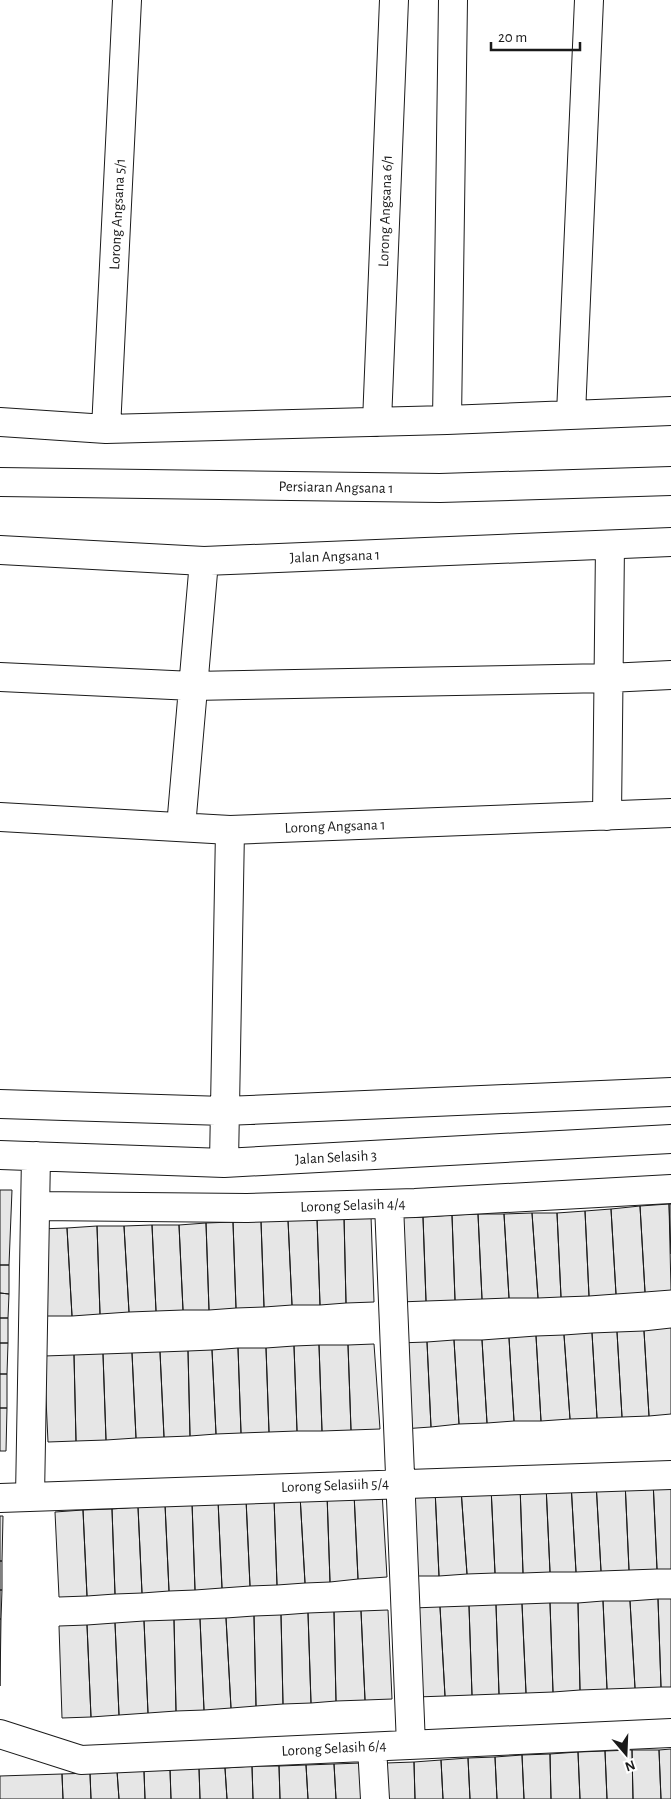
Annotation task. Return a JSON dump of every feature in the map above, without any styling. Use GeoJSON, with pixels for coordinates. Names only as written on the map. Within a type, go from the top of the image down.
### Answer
{"type":"FeatureCollection","features":[{"type":"Feature","properties":{"kind":"street","name":"Lorong Angsana 5/1"},"geometry":{"type":"LineString","coordinates":[[106,429],[127,0]]}},
{"type":"Feature","properties":{"kind":"street","name":"Lorong Angsana 6/1"},"geometry":{"type":"LineString","coordinates":[[377,422],[394,0]]}},
{"type":"Feature","properties":{"kind":"street"},"geometry":{"type":"LineString","coordinates":[[447,420],[453,0]]}},
{"type":"Feature","properties":{"kind":"street"},"geometry":{"type":"LineString","coordinates":[[571,414],[589,0]]}},
{"type":"Feature","properties":{"kind":"street"},"geometry":{"type":"LineString","coordinates":[[0,422],[106,429],[447,420],[671,411]]}},
{"type":"Feature","properties":{"kind":"street","name":"Persiaran Angsana 1"},"geometry":{"type":"LineString","coordinates":[[0,482],[440,488],[671,481]]}},
{"type":"Feature","properties":{"kind":"street","name":"Jalan Angsana 1"},"geometry":{"type":"LineString","coordinates":[[0,550],[204,561],[671,542]]}},
{"type":"Feature","properties":{"kind":"street"},"geometry":{"type":"LineString","coordinates":[[607,816],[610,545]]}},
{"type":"Feature","properties":{"kind":"street"},"geometry":{"type":"LineString","coordinates":[[181,827],[204,561]]}},
{"type":"Feature","properties":{"kind":"street"},"geometry":{"type":"LineString","coordinates":[[0,677],[193,686],[608,678],[671,675]]}},
{"type":"Feature","properties":{"kind":"street","name":"Lorong Angsana 1"},"geometry":{"type":"LineString","coordinates":[[0,818],[230,830],[671,813]]}},
{"type":"Feature","properties":{"kind":"street"},"geometry":{"type":"LineString","coordinates":[[224,1163],[230,830]]}},
{"type":"Feature","properties":{"kind":"street"},"geometry":{"type":"LineString","coordinates":[[0,1104],[224,1111],[671,1092]]}},
{"type":"Feature","properties":{"kind":"street","name":"Jalan Selasih 3"},"geometry":{"type":"LineString","coordinates":[[0,1155],[224,1163],[671,1139]]}},
{"type":"Feature","properties":{"kind":"street"},"geometry":{"type":"LineString","coordinates":[[30,1496],[36,1156]]}},
{"type":"Feature","properties":{"kind":"street","name":"Lorong Selasih 4/4"},"geometry":{"type":"LineString","coordinates":[[36,1206],[247,1208],[389,1204],[671,1190]]}},
{"type":"Feature","properties":{"kind":"street"},"geometry":{"type":"LineString","coordinates":[[389,1204],[411,1745]]}},
{"type":"Feature","properties":{"kind":"street","name":"Lorong Selasiih 5/4"},"geometry":{"type":"LineString","coordinates":[[0,1498],[671,1475]]}},
{"type":"Feature","properties":{"kind":"street","name":"Lorong Selasih 6/4"},"geometry":{"type":"LineString","coordinates":[[0,1734],[81,1760],[671,1734]]}},
{"type":"Feature","properties":{"kind":"street"},"geometry":{"type":"LineString","coordinates":[[372,1747],[375,1799]]}},
{"type":"Feature","properties":{"kind":"building"},"geometry":{"type":"Polygon","coordinates":[[[0,1190],[12,1190],[9,1265],[0,1265],[0,1190]]]}},
{"type":"Feature","properties":{"kind":"building"},"geometry":{"type":"Polygon","coordinates":[[[669,1204],[671,1290],[645,1292],[640,1206],[669,1204]]]}},
{"type":"Feature","properties":{"kind":"building"},"geometry":{"type":"Polygon","coordinates":[[[669,1204],[671,1204],[671,1254],[669,1204]]]}},
{"type":"Feature","properties":{"kind":"building"},"geometry":{"type":"Polygon","coordinates":[[[640,1206],[645,1292],[616,1294],[611,1209],[640,1206]]]}},
{"type":"Feature","properties":{"kind":"building"},"geometry":{"type":"Polygon","coordinates":[[[611,1209],[616,1294],[589,1296],[585,1211],[611,1209]]]}},
{"type":"Feature","properties":{"kind":"building"},"geometry":{"type":"Polygon","coordinates":[[[585,1211],[589,1296],[561,1297],[557,1213],[585,1211]]]}},
{"type":"Feature","properties":{"kind":"building"},"geometry":{"type":"Polygon","coordinates":[[[532,1213],[538,1298],[509,1298],[504,1214],[532,1213]]]}},
{"type":"Feature","properties":{"kind":"building"},"geometry":{"type":"Polygon","coordinates":[[[532,1213],[557,1213],[561,1297],[538,1298],[532,1213]]]}},
{"type":"Feature","properties":{"kind":"building"},"geometry":{"type":"Polygon","coordinates":[[[478,1214],[482,1299],[455,1300],[452,1215],[478,1214]]]}},
{"type":"Feature","properties":{"kind":"building"},"geometry":{"type":"Polygon","coordinates":[[[478,1214],[504,1214],[509,1298],[482,1299],[478,1214]]]}},
{"type":"Feature","properties":{"kind":"building"},"geometry":{"type":"Polygon","coordinates":[[[452,1215],[455,1300],[426,1301],[423,1217],[452,1215]]]}},
{"type":"Feature","properties":{"kind":"building"},"geometry":{"type":"Polygon","coordinates":[[[344,1216],[346,1303],[320,1305],[317,1218],[344,1216]]]}},
{"type":"Feature","properties":{"kind":"building"},"geometry":{"type":"Polygon","coordinates":[[[344,1216],[371,1216],[374,1302],[346,1303],[344,1216]]]}},
{"type":"Feature","properties":{"kind":"building"},"geometry":{"type":"Polygon","coordinates":[[[423,1217],[426,1301],[399,1302],[395,1218],[423,1217]]]}},
{"type":"Feature","properties":{"kind":"building"},"geometry":{"type":"Polygon","coordinates":[[[317,1218],[320,1305],[292,1305],[288,1220],[317,1218]]]}},
{"type":"Feature","properties":{"kind":"building"},"geometry":{"type":"Polygon","coordinates":[[[288,1220],[292,1305],[264,1307],[261,1221],[288,1220]]]}},
{"type":"Feature","properties":{"kind":"building"},"geometry":{"type":"Polygon","coordinates":[[[261,1221],[264,1307],[236,1308],[233,1222],[261,1221]]]}},
{"type":"Feature","properties":{"kind":"building"},"geometry":{"type":"Polygon","coordinates":[[[233,1222],[236,1308],[209,1310],[206,1223],[233,1222]]]}},
{"type":"Feature","properties":{"kind":"building"},"geometry":{"type":"Polygon","coordinates":[[[206,1223],[209,1310],[183,1310],[179,1225],[206,1223]]]}},
{"type":"Feature","properties":{"kind":"building"},"geometry":{"type":"Polygon","coordinates":[[[152,1225],[156,1311],[129,1312],[124,1226],[152,1225]]]}},
{"type":"Feature","properties":{"kind":"building"},"geometry":{"type":"Polygon","coordinates":[[[152,1225],[179,1225],[183,1310],[156,1311],[152,1225]]]}},
{"type":"Feature","properties":{"kind":"building"},"geometry":{"type":"Polygon","coordinates":[[[97,1226],[100,1314],[72,1316],[67,1228],[97,1226]]]}},
{"type":"Feature","properties":{"kind":"building"},"geometry":{"type":"Polygon","coordinates":[[[97,1226],[124,1226],[129,1312],[100,1314],[97,1226]]]}},
{"type":"Feature","properties":{"kind":"building"},"geometry":{"type":"Polygon","coordinates":[[[67,1228],[72,1316],[44,1316],[39,1229],[67,1228]]]}},
{"type":"Feature","properties":{"kind":"building"},"geometry":{"type":"Polygon","coordinates":[[[0,1265],[9,1265],[9,1294],[0,1293],[0,1265]]]}},
{"type":"Feature","properties":{"kind":"building"},"geometry":{"type":"Polygon","coordinates":[[[0,1293],[9,1294],[8,1318],[0,1318],[0,1293]]]}},
{"type":"Feature","properties":{"kind":"building"},"geometry":{"type":"Polygon","coordinates":[[[0,1318],[8,1318],[8,1343],[0,1343],[0,1318]]]}},
{"type":"Feature","properties":{"kind":"building"},"geometry":{"type":"Polygon","coordinates":[[[671,1328],[671,1414],[649,1416],[644,1331],[671,1328]]]}},
{"type":"Feature","properties":{"kind":"building"},"geometry":{"type":"Polygon","coordinates":[[[644,1331],[649,1416],[622,1417],[617,1332],[644,1331]]]}},
{"type":"Feature","properties":{"kind":"building"},"geometry":{"type":"Polygon","coordinates":[[[617,1332],[622,1417],[597,1418],[592,1333],[617,1332]]]}},
{"type":"Feature","properties":{"kind":"building"},"geometry":{"type":"Polygon","coordinates":[[[592,1333],[597,1418],[570,1419],[564,1335],[592,1333]]]}},
{"type":"Feature","properties":{"kind":"building"},"geometry":{"type":"Polygon","coordinates":[[[564,1335],[570,1419],[541,1421],[536,1336],[564,1335]]]}},
{"type":"Feature","properties":{"kind":"building"},"geometry":{"type":"Polygon","coordinates":[[[536,1336],[541,1421],[514,1421],[509,1338],[536,1336]]]}},
{"type":"Feature","properties":{"kind":"building"},"geometry":{"type":"Polygon","coordinates":[[[509,1338],[514,1421],[487,1423],[482,1340],[509,1338]]]}},
{"type":"Feature","properties":{"kind":"building"},"geometry":{"type":"Polygon","coordinates":[[[454,1340],[459,1424],[431,1427],[427,1342],[454,1340]]]}},
{"type":"Feature","properties":{"kind":"building"},"geometry":{"type":"Polygon","coordinates":[[[454,1340],[482,1340],[487,1423],[459,1424],[454,1340]]]}},
{"type":"Feature","properties":{"kind":"building"},"geometry":{"type":"Polygon","coordinates":[[[427,1342],[431,1427],[402,1429],[398,1343],[427,1342]]]}},
{"type":"Feature","properties":{"kind":"building"},"geometry":{"type":"Polygon","coordinates":[[[0,1343],[8,1343],[7,1374],[0,1374],[0,1343]]]}},
{"type":"Feature","properties":{"kind":"building"},"geometry":{"type":"Polygon","coordinates":[[[374,1344],[380,1429],[351,1430],[348,1345],[374,1344]]]}},
{"type":"Feature","properties":{"kind":"building"},"geometry":{"type":"Polygon","coordinates":[[[319,1345],[322,1431],[297,1431],[294,1346],[319,1345]]]}},
{"type":"Feature","properties":{"kind":"building"},"geometry":{"type":"Polygon","coordinates":[[[319,1345],[348,1345],[351,1430],[322,1431],[319,1345]]]}},
{"type":"Feature","properties":{"kind":"building"},"geometry":{"type":"Polygon","coordinates":[[[294,1346],[297,1431],[269,1432],[266,1348],[294,1346]]]}},
{"type":"Feature","properties":{"kind":"building"},"geometry":{"type":"Polygon","coordinates":[[[238,1348],[241,1433],[216,1434],[212,1350],[238,1348]]]}},
{"type":"Feature","properties":{"kind":"building"},"geometry":{"type":"Polygon","coordinates":[[[238,1348],[266,1348],[269,1432],[241,1433],[238,1348]]]}},
{"type":"Feature","properties":{"kind":"building"},"geometry":{"type":"Polygon","coordinates":[[[212,1350],[216,1434],[190,1436],[188,1351],[212,1350]]]}},
{"type":"Feature","properties":{"kind":"building"},"geometry":{"type":"Polygon","coordinates":[[[188,1351],[190,1436],[164,1437],[160,1352],[188,1351]]]}},
{"type":"Feature","properties":{"kind":"building"},"geometry":{"type":"Polygon","coordinates":[[[160,1352],[164,1437],[136,1438],[132,1353],[160,1352]]]}},
{"type":"Feature","properties":{"kind":"building"},"geometry":{"type":"Polygon","coordinates":[[[132,1353],[136,1438],[106,1440],[103,1354],[132,1353]]]}},
{"type":"Feature","properties":{"kind":"building"},"geometry":{"type":"Polygon","coordinates":[[[103,1354],[106,1440],[76,1441],[74,1355],[103,1354]]]}},
{"type":"Feature","properties":{"kind":"building"},"geometry":{"type":"Polygon","coordinates":[[[74,1355],[76,1441],[48,1442],[44,1356],[74,1355]]]}},
{"type":"Feature","properties":{"kind":"building"},"geometry":{"type":"Polygon","coordinates":[[[0,1374],[7,1374],[7,1408],[0,1408],[0,1374]]]}},
{"type":"Feature","properties":{"kind":"building"},"geometry":{"type":"Polygon","coordinates":[[[0,1408],[7,1408],[6,1451],[0,1451],[0,1408]]]}},
{"type":"Feature","properties":{"kind":"building"},"geometry":{"type":"Polygon","coordinates":[[[653,1480],[657,1569],[629,1570],[625,1481],[653,1480]]]}},
{"type":"Feature","properties":{"kind":"building"},"geometry":{"type":"Polygon","coordinates":[[[653,1480],[671,1480],[671,1569],[657,1569],[653,1480]]]}},
{"type":"Feature","properties":{"kind":"building"},"geometry":{"type":"Polygon","coordinates":[[[625,1481],[629,1570],[601,1571],[596,1482],[625,1481]]]}},
{"type":"Feature","properties":{"kind":"building"},"geometry":{"type":"Polygon","coordinates":[[[596,1482],[601,1571],[576,1572],[571,1483],[596,1482]]]}},
{"type":"Feature","properties":{"kind":"building"},"geometry":{"type":"Polygon","coordinates":[[[571,1483],[576,1572],[550,1572],[546,1485],[571,1483]]]}},
{"type":"Feature","properties":{"kind":"building"},"geometry":{"type":"Polygon","coordinates":[[[520,1485],[523,1573],[495,1573],[491,1487],[520,1485]]]}},
{"type":"Feature","properties":{"kind":"building"},"geometry":{"type":"Polygon","coordinates":[[[520,1485],[546,1485],[550,1572],[523,1573],[520,1485]]]}},
{"type":"Feature","properties":{"kind":"building"},"geometry":{"type":"Polygon","coordinates":[[[491,1487],[495,1573],[467,1574],[461,1489],[491,1487]]]}},
{"type":"Feature","properties":{"kind":"building"},"geometry":{"type":"Polygon","coordinates":[[[435,1489],[439,1576],[411,1576],[408,1490],[435,1489]]]}},
{"type":"Feature","properties":{"kind":"building"},"geometry":{"type":"Polygon","coordinates":[[[435,1489],[461,1489],[467,1574],[439,1576],[435,1489]]]}},
{"type":"Feature","properties":{"kind":"building"},"geometry":{"type":"Polygon","coordinates":[[[382,1492],[387,1577],[358,1579],[354,1493],[382,1492]]]}},
{"type":"Feature","properties":{"kind":"building"},"geometry":{"type":"Polygon","coordinates":[[[354,1493],[358,1579],[330,1582],[327,1494],[354,1493]]]}},
{"type":"Feature","properties":{"kind":"building"},"geometry":{"type":"Polygon","coordinates":[[[327,1494],[330,1582],[305,1583],[300,1495],[327,1494]]]}},
{"type":"Feature","properties":{"kind":"building"},"geometry":{"type":"Polygon","coordinates":[[[300,1495],[305,1583],[277,1585],[274,1498],[300,1495]]]}},
{"type":"Feature","properties":{"kind":"building"},"geometry":{"type":"Polygon","coordinates":[[[274,1498],[277,1585],[250,1586],[246,1499],[274,1498]]]}},
{"type":"Feature","properties":{"kind":"building"},"geometry":{"type":"Polygon","coordinates":[[[246,1499],[250,1586],[222,1588],[218,1500],[246,1499]]]}},
{"type":"Feature","properties":{"kind":"building"},"geometry":{"type":"Polygon","coordinates":[[[218,1500],[222,1588],[195,1590],[192,1502],[218,1500]]]}},
{"type":"Feature","properties":{"kind":"building"},"geometry":{"type":"Polygon","coordinates":[[[192,1502],[195,1590],[169,1591],[165,1504],[192,1502]]]}},
{"type":"Feature","properties":{"kind":"building"},"geometry":{"type":"Polygon","coordinates":[[[165,1504],[169,1591],[142,1593],[138,1507],[165,1504]]]}},
{"type":"Feature","properties":{"kind":"building"},"geometry":{"type":"Polygon","coordinates":[[[138,1507],[142,1593],[115,1594],[112,1509],[138,1507]]]}},
{"type":"Feature","properties":{"kind":"building"},"geometry":{"type":"Polygon","coordinates":[[[112,1509],[115,1594],[87,1596],[83,1510],[112,1509]]]}},
{"type":"Feature","properties":{"kind":"building"},"geometry":{"type":"Polygon","coordinates":[[[83,1510],[87,1596],[59,1597],[55,1512],[83,1510]]]}},
{"type":"Feature","properties":{"kind":"building"},"geometry":{"type":"Polygon","coordinates":[[[0,1516],[3,1516],[2,1561],[0,1561],[0,1516]]]}},
{"type":"Feature","properties":{"kind":"building"},"geometry":{"type":"Polygon","coordinates":[[[0,1561],[2,1561],[2,1590],[0,1590],[0,1561]]]}},
{"type":"Feature","properties":{"kind":"building"},"geometry":{"type":"Polygon","coordinates":[[[0,1590],[2,1590],[1,1619],[0,1619],[0,1590]]]}},
{"type":"Feature","properties":{"kind":"building"},"geometry":{"type":"Polygon","coordinates":[[[658,1599],[661,1687],[635,1688],[630,1601],[658,1599]]]}},
{"type":"Feature","properties":{"kind":"building"},"geometry":{"type":"Polygon","coordinates":[[[658,1599],[671,1599],[671,1687],[661,1687],[658,1599]]]}},
{"type":"Feature","properties":{"kind":"building"},"geometry":{"type":"Polygon","coordinates":[[[603,1601],[607,1689],[580,1690],[578,1603],[603,1601]]]}},
{"type":"Feature","properties":{"kind":"building"},"geometry":{"type":"Polygon","coordinates":[[[603,1601],[630,1601],[635,1688],[607,1689],[603,1601]]]}},
{"type":"Feature","properties":{"kind":"building"},"geometry":{"type":"Polygon","coordinates":[[[550,1603],[553,1692],[526,1693],[522,1604],[550,1603]]]}},
{"type":"Feature","properties":{"kind":"building"},"geometry":{"type":"Polygon","coordinates":[[[550,1603],[578,1603],[580,1690],[553,1692],[550,1603]]]}},
{"type":"Feature","properties":{"kind":"building"},"geometry":{"type":"Polygon","coordinates":[[[522,1604],[526,1693],[499,1694],[496,1605],[522,1604]]]}},
{"type":"Feature","properties":{"kind":"building"},"geometry":{"type":"Polygon","coordinates":[[[496,1605],[499,1694],[472,1695],[469,1606],[496,1605]]]}},
{"type":"Feature","properties":{"kind":"building"},"geometry":{"type":"Polygon","coordinates":[[[469,1606],[472,1695],[445,1696],[440,1607],[469,1606]]]}},
{"type":"Feature","properties":{"kind":"building"},"geometry":{"type":"Polygon","coordinates":[[[440,1607],[445,1696],[416,1697],[412,1608],[440,1607]]]}},
{"type":"Feature","properties":{"kind":"building"},"geometry":{"type":"Polygon","coordinates":[[[388,1610],[392,1699],[365,1700],[361,1611],[388,1610]]]}},
{"type":"Feature","properties":{"kind":"building"},"geometry":{"type":"Polygon","coordinates":[[[361,1611],[365,1700],[336,1701],[334,1612],[361,1611]]]}},
{"type":"Feature","properties":{"kind":"building"},"geometry":{"type":"Polygon","coordinates":[[[334,1612],[336,1701],[311,1703],[308,1613],[334,1612]]]}},
{"type":"Feature","properties":{"kind":"building"},"geometry":{"type":"Polygon","coordinates":[[[308,1613],[311,1703],[283,1704],[281,1615],[308,1613]]]}},
{"type":"Feature","properties":{"kind":"building"},"geometry":{"type":"Polygon","coordinates":[[[281,1615],[283,1704],[256,1706],[254,1616],[281,1615]]]}},
{"type":"Feature","properties":{"kind":"building"},"geometry":{"type":"Polygon","coordinates":[[[254,1616],[256,1706],[231,1708],[226,1618],[254,1616]]]}},
{"type":"Feature","properties":{"kind":"building"},"geometry":{"type":"Polygon","coordinates":[[[226,1618],[231,1708],[204,1710],[200,1619],[226,1618]]]}},
{"type":"Feature","properties":{"kind":"building"},"geometry":{"type":"Polygon","coordinates":[[[0,1619],[1,1619],[0,1686],[0,1619]]]}},
{"type":"Feature","properties":{"kind":"building"},"geometry":{"type":"Polygon","coordinates":[[[200,1619],[204,1710],[176,1711],[174,1620],[200,1619]]]}},
{"type":"Feature","properties":{"kind":"building"},"geometry":{"type":"Polygon","coordinates":[[[174,1620],[176,1711],[148,1713],[144,1621],[174,1620]]]}},
{"type":"Feature","properties":{"kind":"building"},"geometry":{"type":"Polygon","coordinates":[[[144,1621],[148,1713],[119,1715],[115,1623],[144,1621]]]}},
{"type":"Feature","properties":{"kind":"building"},"geometry":{"type":"Polygon","coordinates":[[[115,1623],[119,1715],[91,1717],[87,1625],[115,1623]]]}},
{"type":"Feature","properties":{"kind":"building"},"geometry":{"type":"Polygon","coordinates":[[[87,1625],[91,1717],[62,1718],[59,1626],[87,1625]]]}},
{"type":"Feature","properties":{"kind":"building"},"geometry":{"type":"Polygon","coordinates":[[[671,1749],[671,1799],[661,1799],[659,1750],[671,1749]]]}},
{"type":"Feature","properties":{"kind":"building"},"geometry":{"type":"Polygon","coordinates":[[[632,1750],[659,1750],[661,1799],[633,1799],[632,1750]]]}},
{"type":"Feature","properties":{"kind":"building"},"geometry":{"type":"Polygon","coordinates":[[[632,1750],[633,1799],[607,1799],[605,1751],[632,1750]]]}},
{"type":"Feature","properties":{"kind":"building"},"geometry":{"type":"Polygon","coordinates":[[[605,1751],[607,1799],[580,1799],[578,1752],[605,1751]]]}},
{"type":"Feature","properties":{"kind":"building"},"geometry":{"type":"Polygon","coordinates":[[[578,1752],[580,1799],[551,1799],[550,1754],[578,1752]]]}},
{"type":"Feature","properties":{"kind":"building"},"geometry":{"type":"Polygon","coordinates":[[[550,1754],[551,1799],[524,1799],[522,1755],[550,1754]]]}},
{"type":"Feature","properties":{"kind":"building"},"geometry":{"type":"Polygon","coordinates":[[[522,1755],[524,1799],[497,1799],[495,1757],[522,1755]]]}},
{"type":"Feature","properties":{"kind":"building"},"geometry":{"type":"Polygon","coordinates":[[[495,1757],[497,1799],[470,1799],[468,1758],[495,1757]]]}},
{"type":"Feature","properties":{"kind":"building"},"geometry":{"type":"Polygon","coordinates":[[[468,1758],[470,1799],[443,1799],[441,1760],[468,1758]]]}},
{"type":"Feature","properties":{"kind":"building"},"geometry":{"type":"Polygon","coordinates":[[[441,1760],[443,1799],[415,1799],[414,1762],[441,1760]]]}},
{"type":"Feature","properties":{"kind":"building"},"geometry":{"type":"Polygon","coordinates":[[[414,1762],[415,1799],[387,1799],[386,1763],[414,1762]]]}},
{"type":"Feature","properties":{"kind":"building"},"geometry":{"type":"Polygon","coordinates":[[[361,1763],[363,1799],[336,1799],[334,1764],[361,1763]]]}},
{"type":"Feature","properties":{"kind":"building"},"geometry":{"type":"Polygon","coordinates":[[[334,1764],[336,1799],[308,1799],[306,1765],[334,1764]]]}},
{"type":"Feature","properties":{"kind":"building"},"geometry":{"type":"Polygon","coordinates":[[[306,1765],[308,1799],[280,1799],[279,1766],[306,1765]]]}},
{"type":"Feature","properties":{"kind":"building"},"geometry":{"type":"Polygon","coordinates":[[[252,1766],[279,1766],[280,1799],[253,1799],[252,1766]]]}},
{"type":"Feature","properties":{"kind":"building"},"geometry":{"type":"Polygon","coordinates":[[[252,1766],[253,1799],[227,1799],[225,1768],[252,1766]]]}},
{"type":"Feature","properties":{"kind":"building"},"geometry":{"type":"Polygon","coordinates":[[[199,1768],[225,1768],[227,1799],[200,1799],[199,1768]]]}},
{"type":"Feature","properties":{"kind":"building"},"geometry":{"type":"Polygon","coordinates":[[[199,1768],[200,1799],[171,1799],[170,1769],[199,1768]]]}},
{"type":"Feature","properties":{"kind":"building"},"geometry":{"type":"Polygon","coordinates":[[[170,1769],[171,1799],[145,1799],[144,1771],[170,1769]]]}},
{"type":"Feature","properties":{"kind":"building"},"geometry":{"type":"Polygon","coordinates":[[[117,1771],[144,1771],[145,1799],[119,1799],[117,1771]]]}},
{"type":"Feature","properties":{"kind":"building"},"geometry":{"type":"Polygon","coordinates":[[[117,1771],[119,1799],[91,1799],[90,1773],[117,1771]]]}},
{"type":"Feature","properties":{"kind":"building"},"geometry":{"type":"Polygon","coordinates":[[[90,1773],[91,1799],[63,1799],[62,1774],[90,1773]]]}},
{"type":"Feature","properties":{"kind":"building"},"geometry":{"type":"Polygon","coordinates":[[[62,1774],[63,1799],[0,1799],[0,1776],[62,1774]]]}}]}
